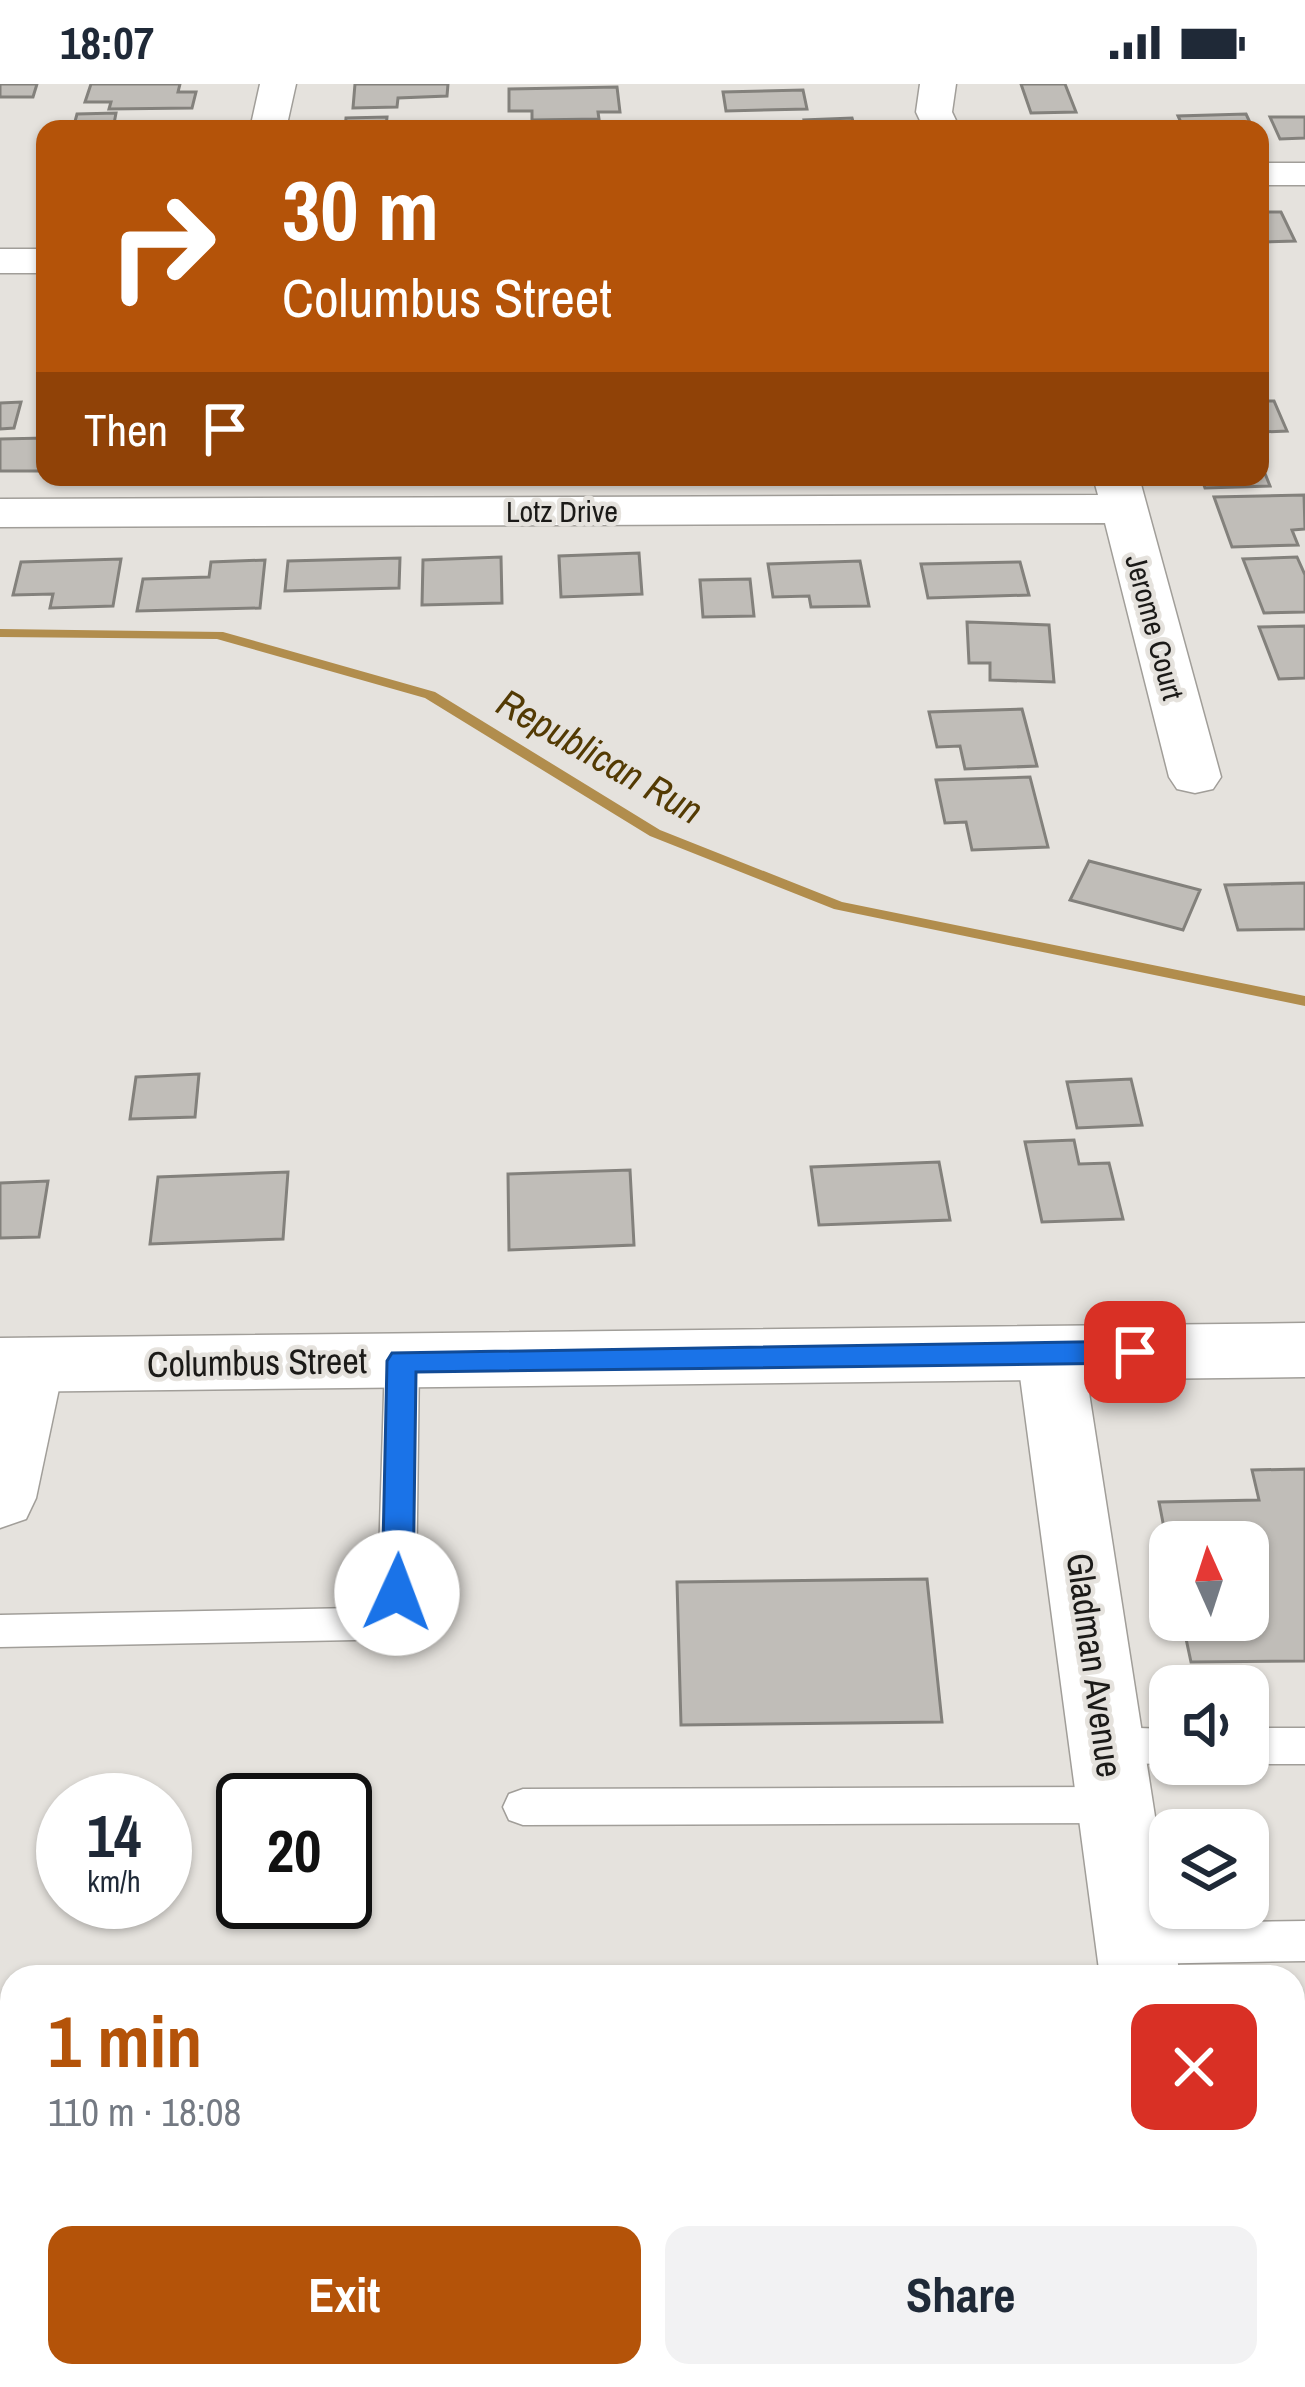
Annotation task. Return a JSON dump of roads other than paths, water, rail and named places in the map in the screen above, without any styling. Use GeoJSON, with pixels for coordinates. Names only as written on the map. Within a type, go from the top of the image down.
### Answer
{"type":"FeatureCollection","features":[{"type":"Feature","properties":{"kind":"main road","name":"Columbus Street"},"geometry":{"type":"LineString","coordinates":[[14,1365],[1305,1350]]}},
{"type":"Feature","properties":{"kind":"main road"},"geometry":{"type":"LineString","coordinates":[[0,1498],[14,1365]]}},
{"type":"Feature","properties":{"kind":"street"},"geometry":{"type":"LineString","coordinates":[[270,120],[278,84]]}},
{"type":"Feature","properties":{"kind":"street"},"geometry":{"type":"LineString","coordinates":[[938,84],[934,112],[938,120]]}},
{"type":"Feature","properties":{"kind":"street"},"geometry":{"type":"LineString","coordinates":[[1269,174],[1305,174]]}},
{"type":"Feature","properties":{"kind":"street"},"geometry":{"type":"LineString","coordinates":[[0,261],[36,261]]}},
{"type":"Feature","properties":{"kind":"street","name":"Lotz Drive"},"geometry":{"type":"LineString","coordinates":[[0,513],[185,495],[1120,493]]}},
{"type":"Feature","properties":{"kind":"street","name":"Jerome Court"},"geometry":{"type":"LineString","coordinates":[[1120,493],[1195,777]]}},
{"type":"Feature","properties":{"kind":"street","name":"Gladman Avenue"},"geometry":{"type":"LineString","coordinates":[[1050,1354],[1130,1766],[1138,1961]]}},
{"type":"Feature","properties":{"kind":"lane"},"geometry":{"type":"LineString","coordinates":[[0,1631],[355,1624],[385,1614],[397,1593],[402,1361]]}},
{"type":"Feature","properties":{"kind":"lane"},"geometry":{"type":"LineString","coordinates":[[1269,1746],[1305,1746]]}},
{"type":"Feature","properties":{"kind":"lane"},"geometry":{"type":"LineString","coordinates":[[524,1807],[1130,1766]]}},
{"type":"Feature","properties":{"kind":"lane"},"geometry":{"type":"LineString","coordinates":[[1138,1961],[1305,1941]]}},
{"type":"Feature","properties":{"kind":"waterway","name":"Republican Run"},"geometry":{"type":"LineString","coordinates":[[0,633],[218,635],[430,695],[655,833],[839,906],[1305,1001]]}}]}
